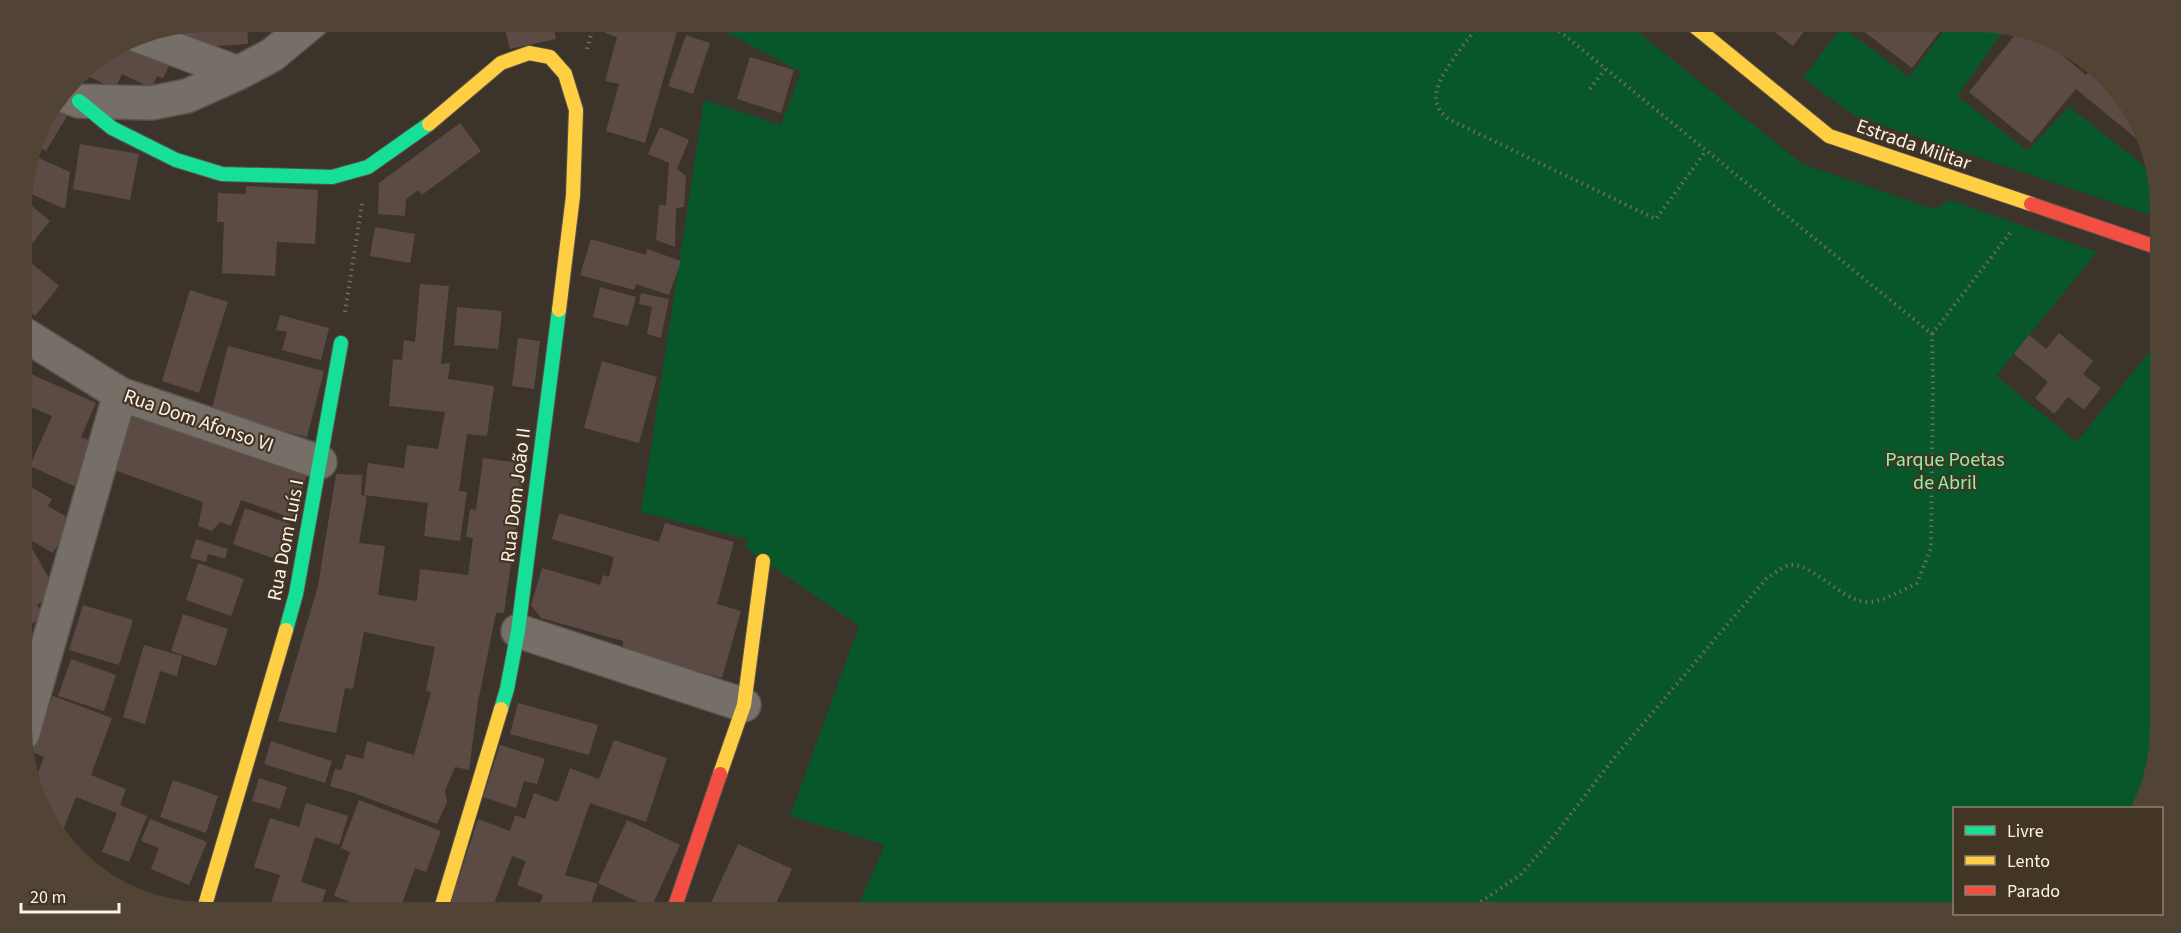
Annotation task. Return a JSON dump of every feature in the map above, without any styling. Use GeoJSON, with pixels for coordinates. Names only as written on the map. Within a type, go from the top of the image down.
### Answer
{"type":"FeatureCollection","features":[{"type":"Feature","properties":{"kind":"street"},"geometry":{"type":"LineString","coordinates":[[70,98],[151,103],[187,96],[272,55],[300,32]]}},
{"type":"Feature","properties":{"kind":"street","name":"Estrada Militar"},"geometry":{"type":"LineString","coordinates":[[1701,32],[1829,136],[2150,245]]}},
{"type":"Feature","properties":{"kind":"street"},"geometry":{"type":"LineString","coordinates":[[152,41],[238,73]]}},
{"type":"Feature","properties":{"kind":"street","name":"Rua Dom João II"},"geometry":{"type":"LineString","coordinates":[[368,167],[420,131],[501,63],[529,53],[550,57],[565,74],[576,110],[573,196],[518,631],[507,689],[443,902]]}},
{"type":"Feature","properties":{"kind":"street"},"geometry":{"type":"LineString","coordinates":[[70,98],[112,128],[176,160],[222,174],[332,177],[368,167]]}},
{"type":"Feature","properties":{"kind":"street","name":"Rua Dom Afonso VI"},"geometry":{"type":"LineString","coordinates":[[32,339],[120,394],[320,462]]}},
{"type":"Feature","properties":{"kind":"street","name":"Rua Dom Luís I"},"geometry":{"type":"LineString","coordinates":[[206,902],[296,594],[341,343]]}},
{"type":"Feature","properties":{"kind":"street"},"geometry":{"type":"LineString","coordinates":[[32,701],[120,394]]}},
{"type":"Feature","properties":{"kind":"street"},"geometry":{"type":"LineString","coordinates":[[677,902],[744,705],[764,561]]}},
{"type":"Feature","properties":{"kind":"street"},"geometry":{"type":"LineString","coordinates":[[518,631],[744,705]]}},
{"type":"Feature","properties":{"kind":"street"},"geometry":{"type":"LineString","coordinates":[[32,674],[37,683]]}},
{"type":"Feature","properties":{"kind":"path"},"geometry":{"type":"LineString","coordinates":[[1474,32],[1438,83],[1436,98],[1440,110],[1448,119],[1656,219],[1705,152]]}},
{"type":"Feature","properties":{"kind":"path"},"geometry":{"type":"LineString","coordinates":[[1560,32],[1705,152],[1932,334]]}},
{"type":"Feature","properties":{"kind":"path"},"geometry":{"type":"LineString","coordinates":[[1590,89],[1605,69]]}},
{"type":"Feature","properties":{"kind":"path"},"geometry":{"type":"LineString","coordinates":[[341,343],[368,167]]}},
{"type":"Feature","properties":{"kind":"path"},"geometry":{"type":"LineString","coordinates":[[1482,901],[1520,875],[1547,845],[1614,758],[1766,579],[1787,565],[1799,565],[1843,593],[1862,602],[1876,602],[1917,583],[1931,548],[1934,381],[1932,334],[2031,205]]}},
{"type":"Feature","properties":{"kind":"green space","name":"Parque Poetas de Abril"},"geometry":{"type":"Polygon","coordinates":[[[726,32],[1638,32],[1802,164],[1934,209],[1950,200],[2097,252],[1996,376],[2077,442],[2150,351],[2150,728],[2144,773],[2130,807],[1953,807],[1953,901],[860,902],[885,845],[790,816],[859,626],[746,548],[747,539],[641,512],[704,100],[781,125],[801,72],[726,32]]]}},
{"type":"Feature","properties":{"kind":"green space"},"geometry":{"type":"Polygon","coordinates":[[[1838,32],[1849,32],[1909,77],[1943,32],[2001,34],[1957,96],[2027,151],[2069,107],[2145,167],[2150,215],[1855,116],[1803,78],[1838,32]]]}},
{"type":"Feature","properties":{"kind":"building"},"geometry":{"type":"Polygon","coordinates":[[[194,32],[247,32],[248,44],[199,47],[168,36],[194,32]]]}},
{"type":"Feature","properties":{"kind":"building"},"geometry":{"type":"Polygon","coordinates":[[[506,32],[554,32],[556,39],[510,49],[506,32]]]}},
{"type":"Feature","properties":{"kind":"building"},"geometry":{"type":"Polygon","coordinates":[[[677,32],[645,143],[606,131],[619,84],[605,81],[617,37],[605,33],[677,32]]]}},
{"type":"Feature","properties":{"kind":"building"},"geometry":{"type":"Polygon","coordinates":[[[1775,32],[1804,32],[1793,46],[1775,32]]]}},
{"type":"Feature","properties":{"kind":"building"},"geometry":{"type":"Polygon","coordinates":[[[1865,32],[1940,32],[1912,68],[1865,32]]]}},
{"type":"Feature","properties":{"kind":"building"},"geometry":{"type":"Polygon","coordinates":[[[686,35],[710,43],[693,94],[668,86],[686,35]]]}},
{"type":"Feature","properties":{"kind":"building"},"geometry":{"type":"Polygon","coordinates":[[[2014,36],[2021,37],[2062,55],[2086,75],[2088,73],[2099,82],[2126,118],[2135,138],[2076,89],[2031,143],[1969,92],[2014,36]]]}},
{"type":"Feature","properties":{"kind":"building"},"geometry":{"type":"Polygon","coordinates":[[[138,45],[171,62],[163,78],[157,76],[151,88],[122,74],[115,89],[89,77],[118,55],[138,45]]]}},
{"type":"Feature","properties":{"kind":"building"},"geometry":{"type":"Polygon","coordinates":[[[750,57],[794,70],[781,113],[737,99],[750,57]]]}},
{"type":"Feature","properties":{"kind":"building"},"geometry":{"type":"Polygon","coordinates":[[[63,107],[70,111],[46,151],[42,148],[63,107]]]}},
{"type":"Feature","properties":{"kind":"building"},"geometry":{"type":"Polygon","coordinates":[[[460,123],[481,151],[422,195],[418,190],[406,199],[405,216],[378,214],[379,183],[460,123]]]}},
{"type":"Feature","properties":{"kind":"building"},"geometry":{"type":"Polygon","coordinates":[[[660,127],[689,140],[677,169],[686,176],[684,207],[676,208],[675,247],[656,240],[659,205],[666,205],[669,163],[648,154],[660,127]]]}},
{"type":"Feature","properties":{"kind":"building"},"geometry":{"type":"Polygon","coordinates":[[[80,144],[139,154],[130,200],[73,189],[80,144]]]}},
{"type":"Feature","properties":{"kind":"building"},"geometry":{"type":"Polygon","coordinates":[[[38,158],[70,172],[65,209],[32,194],[38,158]]]}},
{"type":"Feature","properties":{"kind":"building"},"geometry":{"type":"Polygon","coordinates":[[[246,186],[318,190],[315,244],[277,242],[275,276],[222,273],[224,222],[217,222],[218,193],[246,194],[246,186]]]}},
{"type":"Feature","properties":{"kind":"building"},"geometry":{"type":"Polygon","coordinates":[[[32,206],[50,221],[32,244],[32,206]]]}},
{"type":"Feature","properties":{"kind":"building"},"geometry":{"type":"Polygon","coordinates":[[[375,227],[415,234],[410,263],[370,256],[375,227]]]}},
{"type":"Feature","properties":{"kind":"building"},"geometry":{"type":"Polygon","coordinates":[[[591,239],[646,255],[647,249],[681,261],[669,295],[636,284],[634,290],[580,275],[591,239]]]}},
{"type":"Feature","properties":{"kind":"building"},"geometry":{"type":"Polygon","coordinates":[[[32,264],[59,286],[35,316],[32,313],[32,264]]]}},
{"type":"Feature","properties":{"kind":"building"},"geometry":{"type":"Polygon","coordinates":[[[420,284],[449,286],[441,364],[450,363],[448,379],[494,386],[487,436],[467,434],[459,491],[467,492],[460,541],[424,536],[428,503],[364,495],[368,463],[404,468],[407,445],[438,449],[445,412],[389,406],[393,359],[402,360],[404,340],[415,342],[420,284]]]}},
{"type":"Feature","properties":{"kind":"building"},"geometry":{"type":"Polygon","coordinates":[[[600,287],[636,297],[628,326],[593,317],[600,287]]]}},
{"type":"Feature","properties":{"kind":"building"},"geometry":{"type":"Polygon","coordinates":[[[190,290],[228,302],[199,393],[162,381],[190,290]]]}},
{"type":"Feature","properties":{"kind":"building"},"geometry":{"type":"Polygon","coordinates":[[[641,293],[669,299],[661,338],[647,334],[652,307],[639,304],[641,293]]]}},
{"type":"Feature","properties":{"kind":"building"},"geometry":{"type":"Polygon","coordinates":[[[457,307],[502,311],[498,349],[454,345],[457,307]]]}},
{"type":"Feature","properties":{"kind":"building"},"geometry":{"type":"Polygon","coordinates":[[[280,315],[329,328],[321,360],[282,350],[287,332],[276,330],[280,315]]]}},
{"type":"Feature","properties":{"kind":"building"},"geometry":{"type":"Polygon","coordinates":[[[2059,333],[2093,361],[2083,374],[2101,388],[2084,410],[2068,397],[2054,414],[2035,398],[2048,382],[2014,354],[2029,335],[2046,349],[2059,333]]]}},
{"type":"Feature","properties":{"kind":"building"},"geometry":{"type":"Polygon","coordinates":[[[518,338],[540,341],[534,389],[512,386],[518,338]]]}},
{"type":"Feature","properties":{"kind":"building"},"geometry":{"type":"Polygon","coordinates":[[[228,346],[324,371],[307,437],[211,412],[228,346]]]}},
{"type":"Feature","properties":{"kind":"building"},"geometry":{"type":"Polygon","coordinates":[[[602,361],[657,377],[639,443],[584,428],[602,361]]]}},
{"type":"Feature","properties":{"kind":"building"},"geometry":{"type":"Polygon","coordinates":[[[32,374],[96,403],[81,437],[94,442],[74,486],[32,467],[32,461],[52,416],[32,407],[32,374]]]}},
{"type":"Feature","properties":{"kind":"building"},"geometry":{"type":"Polygon","coordinates":[[[123,406],[308,471],[292,518],[241,500],[231,526],[220,522],[212,531],[198,526],[203,502],[103,466],[123,406]]]}},
{"type":"Feature","properties":{"kind":"building"},"geometry":{"type":"Polygon","coordinates":[[[483,458],[525,464],[504,613],[496,613],[478,702],[469,770],[455,767],[445,791],[447,802],[437,824],[330,786],[335,769],[342,770],[346,754],[363,759],[367,741],[414,755],[431,692],[426,691],[435,647],[364,632],[353,689],[345,688],[336,733],[278,721],[318,586],[336,474],[362,475],[361,495],[367,497],[359,543],[385,546],[378,595],[417,601],[420,569],[468,575],[473,538],[466,537],[470,509],[476,510],[483,458]]]}},
{"type":"Feature","properties":{"kind":"building"},"geometry":{"type":"Polygon","coordinates":[[[32,488],[52,499],[48,506],[72,520],[53,553],[32,541],[32,488]]]}},
{"type":"Feature","properties":{"kind":"building"},"geometry":{"type":"Polygon","coordinates":[[[245,508],[290,524],[278,560],[233,544],[245,508]]]}},
{"type":"Feature","properties":{"kind":"building"},"geometry":{"type":"Polygon","coordinates":[[[559,513],[659,542],[665,523],[734,542],[717,604],[741,611],[722,678],[623,650],[623,641],[541,618],[531,605],[542,568],[600,585],[603,575],[609,577],[614,557],[552,539],[559,513]]]}},
{"type":"Feature","properties":{"kind":"building"},"geometry":{"type":"Polygon","coordinates":[[[196,539],[228,549],[225,559],[208,554],[206,562],[190,558],[196,539]]]}},
{"type":"Feature","properties":{"kind":"building"},"geometry":{"type":"Polygon","coordinates":[[[32,549],[57,592],[37,605],[45,615],[32,624],[32,549]]]}},
{"type":"Feature","properties":{"kind":"building"},"geometry":{"type":"Polygon","coordinates":[[[198,563],[244,579],[231,616],[186,600],[198,563]]]}},
{"type":"Feature","properties":{"kind":"building"},"geometry":{"type":"Polygon","coordinates":[[[83,605],[133,620],[119,665],[69,650],[83,605]]]}},
{"type":"Feature","properties":{"kind":"building"},"geometry":{"type":"Polygon","coordinates":[[[183,614],[228,629],[216,666],[171,651],[183,614]]]}},
{"type":"Feature","properties":{"kind":"building"},"geometry":{"type":"Polygon","coordinates":[[[144,645],[182,656],[177,676],[160,671],[145,724],[123,717],[144,645]]]}},
{"type":"Feature","properties":{"kind":"building"},"geometry":{"type":"Polygon","coordinates":[[[71,659],[116,675],[104,711],[58,696],[71,659]]]}},
{"type":"Feature","properties":{"kind":"building"},"geometry":{"type":"Polygon","coordinates":[[[53,696],[112,718],[91,775],[126,789],[120,805],[147,816],[129,862],[102,852],[117,813],[76,797],[64,828],[45,794],[38,774],[44,757],[33,753],[53,696]]]}},
{"type":"Feature","properties":{"kind":"building"},"geometry":{"type":"Polygon","coordinates":[[[518,703],[598,725],[589,755],[510,734],[518,703]]]}},
{"type":"Feature","properties":{"kind":"building"},"geometry":{"type":"Polygon","coordinates":[[[614,740],[667,758],[646,822],[590,803],[565,875],[598,884],[592,902],[541,902],[543,895],[517,885],[526,861],[512,856],[495,902],[451,902],[478,819],[510,831],[515,815],[525,819],[534,793],[558,802],[570,768],[599,779],[614,740]]]}},
{"type":"Feature","properties":{"kind":"building"},"geometry":{"type":"Polygon","coordinates":[[[271,741],[332,761],[325,783],[264,764],[271,741]]]}},
{"type":"Feature","properties":{"kind":"building"},"geometry":{"type":"Polygon","coordinates":[[[500,745],[545,759],[537,784],[524,781],[516,808],[483,797],[500,745]]]}},
{"type":"Feature","properties":{"kind":"building"},"geometry":{"type":"Polygon","coordinates":[[[259,778],[287,787],[280,809],[252,801],[259,778]]]}},
{"type":"Feature","properties":{"kind":"building"},"geometry":{"type":"Polygon","coordinates":[[[173,780],[218,796],[206,833],[160,817],[173,780]]]}},
{"type":"Feature","properties":{"kind":"building"},"geometry":{"type":"Polygon","coordinates":[[[359,800],[441,831],[426,872],[415,868],[403,902],[350,902],[334,896],[350,852],[341,848],[359,800]]]}},
{"type":"Feature","properties":{"kind":"building"},"geometry":{"type":"Polygon","coordinates":[[[306,803],[348,816],[339,845],[315,837],[301,882],[326,890],[322,902],[271,902],[280,875],[254,867],[270,818],[299,827],[306,803]]]}},
{"type":"Feature","properties":{"kind":"building"},"geometry":{"type":"Polygon","coordinates":[[[150,819],[207,842],[189,885],[151,869],[159,848],[141,841],[150,819]]]}},
{"type":"Feature","properties":{"kind":"building"},"geometry":{"type":"Polygon","coordinates":[[[627,820],[680,845],[654,902],[638,902],[598,883],[627,820]]]}},
{"type":"Feature","properties":{"kind":"building"},"geometry":{"type":"Polygon","coordinates":[[[738,844],[792,869],[777,902],[711,902],[738,844]]]}},
{"type":"Feature","properties":{"kind":"traffic: fast"},"geometry":{"type":"LineString","coordinates":[[79,101],[112,128],[176,160],[222,174],[332,177],[368,167],[429,124]]}},
{"type":"Feature","properties":{"kind":"traffic: fast"},"geometry":{"type":"LineString","coordinates":[[501,709],[518,631],[559,310]]}},
{"type":"Feature","properties":{"kind":"traffic: fast"},"geometry":{"type":"LineString","coordinates":[[286,630],[296,594],[341,343]]}},
{"type":"Feature","properties":{"kind":"traffic: slow"},"geometry":{"type":"LineString","coordinates":[[1701,32],[1829,136],[2031,204]]}},
{"type":"Feature","properties":{"kind":"traffic: slow"},"geometry":{"type":"LineString","coordinates":[[429,124],[501,63],[529,53],[550,57],[565,74],[576,110],[573,196],[559,310]]}},
{"type":"Feature","properties":{"kind":"traffic: slow"},"geometry":{"type":"LineString","coordinates":[[720,774],[744,705],[763,561]]}},
{"type":"Feature","properties":{"kind":"traffic: slow"},"geometry":{"type":"LineString","coordinates":[[206,902],[286,630]]}},
{"type":"Feature","properties":{"kind":"traffic: slow"},"geometry":{"type":"LineString","coordinates":[[443,902],[501,709]]}},
{"type":"Feature","properties":{"kind":"traffic: jam"},"geometry":{"type":"LineString","coordinates":[[2031,204],[2150,245]]}},
{"type":"Feature","properties":{"kind":"traffic: jam"},"geometry":{"type":"LineString","coordinates":[[676,902],[720,774]]}}]}
